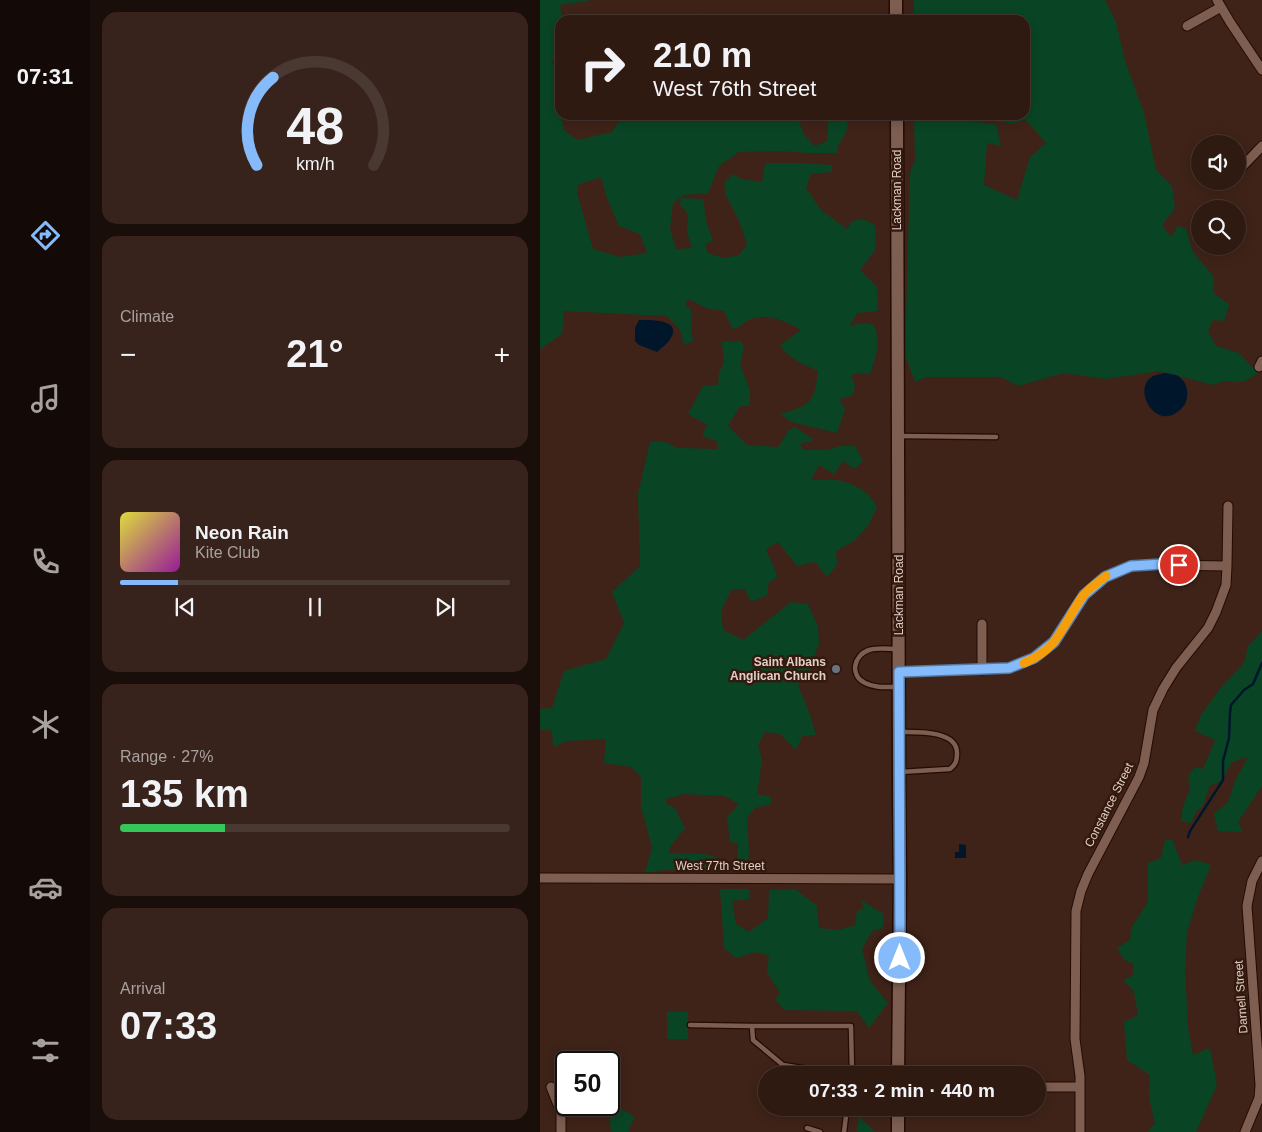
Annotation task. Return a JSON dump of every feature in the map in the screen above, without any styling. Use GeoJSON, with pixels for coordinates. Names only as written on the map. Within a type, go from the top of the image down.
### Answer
{"type":"FeatureCollection","features":[{"type":"Feature","properties":{"kind":"main road"},"geometry":{"type":"LineString","coordinates":[[896,0],[896,15]]}},
{"type":"Feature","properties":{"kind":"main road","name":"Lackman Road"},"geometry":{"type":"LineString","coordinates":[[897,120],[900,878],[898,1066]]}},
{"type":"Feature","properties":{"kind":"main road"},"geometry":{"type":"LineString","coordinates":[[898,1116],[898,1132]]}},
{"type":"Feature","properties":{"kind":"street"},"geometry":{"type":"LineString","coordinates":[[1187,26],[1219,4],[1262,70]]}},
{"type":"Feature","properties":{"kind":"street"},"geometry":{"type":"LineString","coordinates":[[1246,163],[1262,146]]}},
{"type":"Feature","properties":{"kind":"street","name":"Constance Street"},"geometry":{"type":"LineString","coordinates":[[1080,1132],[1080,1076],[1074,1039],[1076,911],[1088,874],[1139,777],[1144,763],[1153,710],[1176,668],[1208,628],[1216,612],[1226,585],[1228,506]]}},
{"type":"Feature","properties":{"kind":"street"},"geometry":{"type":"LineString","coordinates":[[899,672],[1009,668],[1034,658],[1054,642],[1084,595],[1105,577],[1131,566],[1163,564],[1227,566]]}},
{"type":"Feature","properties":{"kind":"street"},"geometry":{"type":"LineString","coordinates":[[982,624],[982,670]]}},
{"type":"Feature","properties":{"kind":"street","name":"Darnell Street"},"geometry":{"type":"LineString","coordinates":[[1245,1132],[1259,1098],[1260,1085],[1247,906],[1252,880],[1262,861]]}},
{"type":"Feature","properties":{"kind":"street","name":"West 77th Street"},"geometry":{"type":"LineString","coordinates":[[540,878],[900,878]]}},
{"type":"Feature","properties":{"kind":"street"},"geometry":{"type":"LineString","coordinates":[[551,1087],[561,1112],[561,1132]]}},
{"type":"Feature","properties":{"kind":"street"},"geometry":{"type":"LineString","coordinates":[[1046,1087],[1080,1087]]}},
{"type":"Feature","properties":{"kind":"lane"},"geometry":{"type":"LineString","coordinates":[[898,436],[996,437]]}},
{"type":"Feature","properties":{"kind":"lane"},"geometry":{"type":"LineString","coordinates":[[899,649],[868,651],[860,657],[854,668],[859,679],[868,685],[899,687]]}},
{"type":"Feature","properties":{"kind":"lane"},"geometry":{"type":"LineString","coordinates":[[899,732],[931,733],[944,736],[954,742],[957,749],[956,765],[950,769],[899,772]]}},
{"type":"Feature","properties":{"kind":"lane"},"geometry":{"type":"LineString","coordinates":[[690,1025],[851,1026],[852,1066]]}},
{"type":"Feature","properties":{"kind":"lane"},"geometry":{"type":"LineString","coordinates":[[752,1026],[754,1040],[783,1065],[789,1066]]}},
{"type":"Feature","properties":{"kind":"lane"},"geometry":{"type":"LineString","coordinates":[[844,1132],[847,1116]]}},
{"type":"Feature","properties":{"kind":"lane"},"geometry":{"type":"LineString","coordinates":[[807,1128],[820,1132]]}},
{"type":"Feature","properties":{"kind":"green space"},"geometry":{"type":"Polygon","coordinates":[[[540,0],[589,0],[560,5],[561,15],[555,15],[555,60],[552,61],[555,74],[555,120],[562,120],[563,129],[577,140],[612,132],[620,120],[799,120],[804,135],[815,146],[827,141],[828,120],[849,120],[846,132],[837,148],[838,153],[739,152],[719,166],[708,193],[684,195],[673,203],[670,228],[676,249],[692,248],[687,232],[688,214],[680,205],[681,198],[703,199],[707,225],[713,241],[705,244],[708,253],[723,258],[739,255],[747,244],[739,221],[726,195],[724,183],[733,174],[741,179],[762,182],[765,163],[832,165],[832,172],[811,174],[806,188],[821,210],[847,229],[852,221],[864,219],[876,226],[875,250],[860,270],[877,287],[878,311],[857,313],[850,325],[867,323],[874,325],[877,350],[870,374],[854,373],[851,377],[855,384],[853,395],[839,399],[845,409],[837,433],[792,422],[780,414],[805,405],[809,401],[815,390],[818,371],[797,361],[783,350],[780,345],[801,330],[789,323],[775,318],[760,317],[745,322],[733,329],[724,311],[706,308],[688,299],[685,305],[691,310],[693,341],[684,345],[680,330],[667,316],[564,311],[562,334],[540,349],[540,0]],[[601,177],[577,185],[577,193],[593,249],[620,257],[647,253],[640,234],[619,226],[607,198],[601,177]]]}},
{"type":"Feature","properties":{"kind":"green space"},"geometry":{"type":"Polygon","coordinates":[[[914,0],[1105,0],[1116,22],[1125,61],[1144,113],[1156,170],[1172,186],[1175,208],[1162,225],[1171,237],[1178,226],[1186,228],[1191,245],[1191,255],[1196,255],[1213,276],[1214,294],[1229,304],[1224,321],[1213,320],[1208,331],[1216,346],[1239,353],[1258,373],[1244,382],[1224,381],[1213,385],[1160,371],[1105,379],[1064,373],[1018,386],[1001,377],[926,377],[915,382],[905,355],[910,173],[915,160],[914,120],[963,120],[996,124],[1001,146],[987,143],[984,185],[1017,200],[1030,157],[1046,143],[1026,120],[1030,120],[1030,15],[914,15],[914,0]]]}},
{"type":"Feature","properties":{"kind":"green space"},"geometry":{"type":"Polygon","coordinates":[[[987,120],[1023,120],[1014,124],[987,120]]]}},
{"type":"Feature","properties":{"kind":"green space"},"geometry":{"type":"Polygon","coordinates":[[[741,341],[744,348],[740,364],[750,391],[750,406],[740,406],[728,426],[747,445],[778,447],[789,430],[795,427],[814,440],[800,444],[803,450],[827,450],[841,446],[855,446],[863,461],[854,469],[843,461],[834,474],[819,465],[811,480],[835,480],[854,485],[865,492],[877,507],[868,526],[855,540],[836,551],[837,565],[827,577],[815,562],[797,566],[778,542],[766,549],[778,577],[769,582],[767,595],[751,602],[745,589],[732,589],[721,610],[723,630],[743,640],[791,602],[808,604],[818,627],[819,643],[810,669],[798,685],[816,735],[802,736],[796,750],[780,734],[765,732],[758,745],[762,760],[757,794],[771,797],[771,804],[755,808],[747,817],[749,853],[747,870],[737,869],[738,843],[730,842],[727,817],[739,804],[725,796],[684,794],[666,799],[666,803],[675,808],[685,829],[671,845],[669,853],[704,854],[719,858],[709,870],[663,870],[645,873],[652,847],[641,807],[641,777],[631,767],[604,763],[606,739],[567,741],[553,747],[552,731],[540,729],[540,709],[552,708],[564,671],[606,659],[624,623],[612,592],[640,566],[638,494],[650,442],[663,441],[678,448],[717,449],[717,441],[702,436],[707,425],[688,414],[703,386],[718,385],[719,373],[724,363],[722,342],[741,341]]]}},
{"type":"Feature","properties":{"kind":"green space"},"geometry":{"type":"Polygon","coordinates":[[[1262,631],[1262,786],[1238,822],[1243,832],[1218,831],[1214,814],[1228,802],[1235,781],[1248,757],[1232,762],[1220,782],[1209,786],[1203,806],[1197,810],[1191,823],[1181,821],[1183,806],[1190,789],[1188,776],[1195,767],[1203,769],[1215,740],[1195,731],[1201,715],[1222,686],[1244,663],[1248,646],[1262,631]]]}},
{"type":"Feature","properties":{"kind":"green space"},"geometry":{"type":"Polygon","coordinates":[[[1172,839],[1182,865],[1196,860],[1211,865],[1187,932],[1185,968],[1188,1028],[1193,1055],[1210,1048],[1217,1085],[1196,1132],[1147,1132],[1155,1124],[1149,1097],[1150,1075],[1127,1060],[1124,1022],[1138,1015],[1134,992],[1124,980],[1133,975],[1134,964],[1124,960],[1117,948],[1130,940],[1131,928],[1148,902],[1148,863],[1161,858],[1165,840],[1172,839]]]}},
{"type":"Feature","properties":{"kind":"green space"},"geometry":{"type":"Polygon","coordinates":[[[720,889],[749,889],[749,899],[732,901],[736,924],[749,932],[768,918],[769,890],[795,889],[817,906],[819,928],[838,930],[855,925],[857,911],[864,908],[860,899],[883,914],[883,928],[872,931],[862,949],[870,981],[888,1003],[869,1028],[857,1011],[784,1010],[775,999],[780,993],[767,972],[769,956],[756,952],[736,958],[724,948],[720,889]]]}},
{"type":"Feature","properties":{"kind":"green space"},"geometry":{"type":"Polygon","coordinates":[[[667,1012],[688,1012],[688,1039],[667,1039],[667,1012]]]}},
{"type":"Feature","properties":{"kind":"green space"},"geometry":{"type":"Polygon","coordinates":[[[620,1108],[635,1117],[629,1132],[611,1132],[610,1116],[620,1116],[620,1108]]]}},
{"type":"Feature","properties":{"kind":"green space"},"geometry":{"type":"Polygon","coordinates":[[[860,1117],[875,1132],[859,1132],[856,1130],[860,1117]]]}},
{"type":"Feature","properties":{"kind":"water"},"geometry":{"type":"Polygon","coordinates":[[[639,320],[664,322],[673,328],[673,334],[669,341],[657,352],[639,345],[635,341],[635,328],[639,320]]]}},
{"type":"Feature","properties":{"kind":"water"},"geometry":{"type":"Polygon","coordinates":[[[1165,373],[1180,377],[1185,383],[1187,390],[1186,402],[1183,407],[1168,416],[1154,412],[1149,406],[1144,391],[1150,378],[1165,373]]]}},
{"type":"Feature","properties":{"kind":"water"},"geometry":{"type":"Polygon","coordinates":[[[959,844],[966,845],[966,858],[955,858],[955,852],[959,852],[959,844]]]}},
{"type":"Feature","properties":{"kind":"waterway"},"geometry":{"type":"LineString","coordinates":[[1188,837],[1223,780],[1223,761],[1229,738],[1231,705],[1244,690],[1253,684],[1262,663]]}},
{"type":"Feature","properties":{"kind":"slow traffic"},"geometry":{"type":"LineString","coordinates":[[1024,663],[1034,658],[1054,642],[1084,595],[1106,576]]}},
{"type":"Feature","properties":{"kind":"place","name":"Saint Albans Anglican Church"},"geometry":{"type":"Point","coordinates":[836,669]}},
{"type":"Feature","properties":{"kind":"route"},"geometry":{"type":"LineString","coordinates":[[900,958],[899,672],[1009,668],[1034,658],[1054,642],[1084,595],[1105,577],[1131,566],[1179,565]]}}]}
